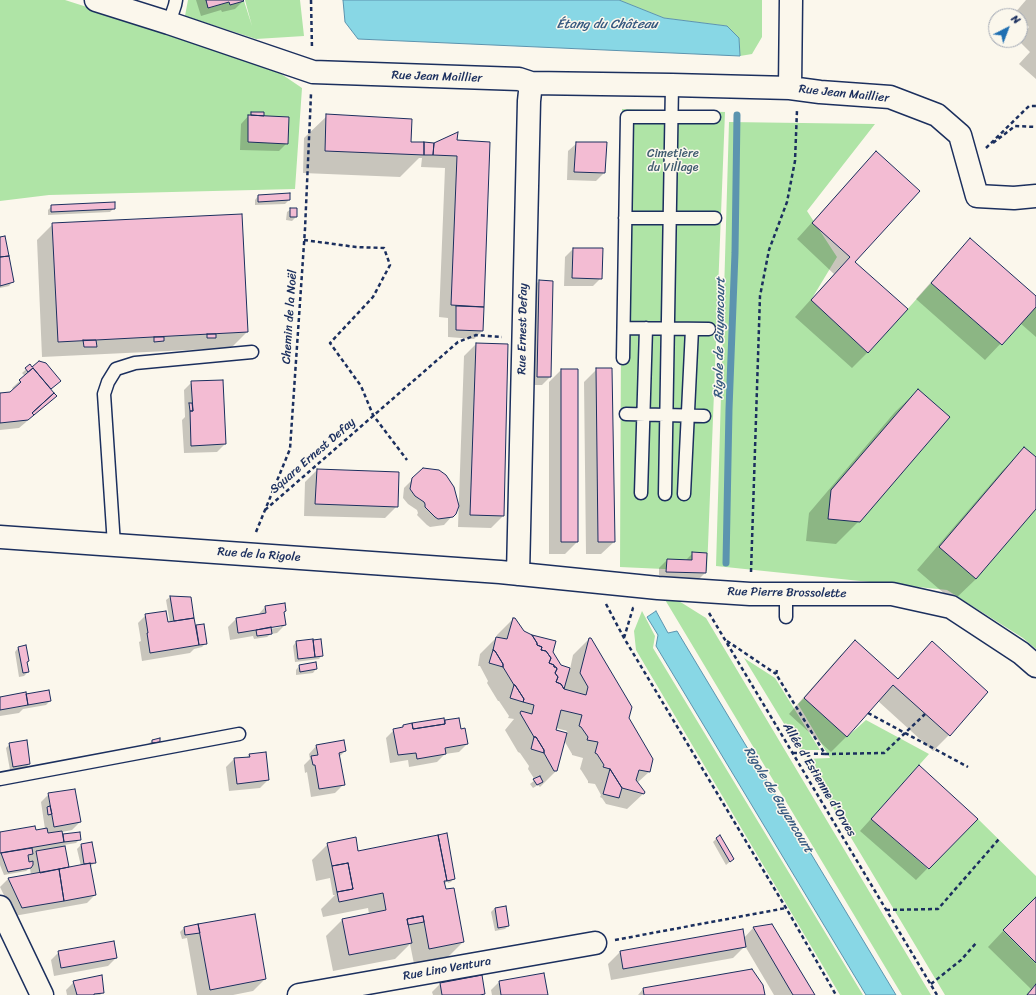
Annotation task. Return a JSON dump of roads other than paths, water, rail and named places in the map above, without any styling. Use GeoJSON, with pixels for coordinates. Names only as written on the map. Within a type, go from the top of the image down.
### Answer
{"type":"FeatureCollection","features":[{"type":"Feature","properties":{"kind":"street","name":"Rue Jean Maillier"},"geometry":{"type":"LineString","coordinates":[[96,0],[313,72],[519,79],[531,84],[790,88],[820,92],[890,97],[937,115],[960,135],[977,196],[1014,198],[1036,196]]}},
{"type":"Feature","properties":{"kind":"street","name":"Rue Jean Maillier"},"geometry":{"type":"LineString","coordinates":[[790,88],[791,0]]}},
{"type":"Feature","properties":{"kind":"street","name":"Rue Ernest Defay"},"geometry":{"type":"LineString","coordinates":[[518,574],[529,101],[531,84]]}},
{"type":"Feature","properties":{"kind":"street","name":"Rue de la Rigole"},"geometry":{"type":"LineString","coordinates":[[0,537],[518,574]]}},
{"type":"Feature","properties":{"kind":"street","name":"Rue Pierre Brossolette"},"geometry":{"type":"LineString","coordinates":[[518,574],[658,588],[750,594],[892,594],[952,607],[1021,653],[1036,666]]}},
{"type":"Feature","properties":{"kind":"street"},"geometry":{"type":"LineString","coordinates":[[0,907],[42,995]]}},
{"type":"Feature","properties":{"kind":"street","name":"Rue Lino Ventura"},"geometry":{"type":"LineString","coordinates":[[299,995],[595,943]]}},
{"type":"Feature","properties":{"kind":"lane"},"geometry":{"type":"LineString","coordinates":[[168,23],[176,0]]}},
{"type":"Feature","properties":{"kind":"lane"},"geometry":{"type":"LineString","coordinates":[[665,494],[672,85]]}},
{"type":"Feature","properties":{"kind":"lane"},"geometry":{"type":"LineString","coordinates":[[623,358],[626,117],[714,117]]}},
{"type":"Feature","properties":{"kind":"lane"},"geometry":{"type":"LineString","coordinates":[[625,218],[714,218]]}},
{"type":"Feature","properties":{"kind":"lane"},"geometry":{"type":"LineString","coordinates":[[624,328],[709,329]]}},
{"type":"Feature","properties":{"kind":"lane"},"geometry":{"type":"LineString","coordinates":[[641,493],[646,328]]}},
{"type":"Feature","properties":{"kind":"lane"},"geometry":{"type":"LineString","coordinates":[[684,494],[692,329]]}},
{"type":"Feature","properties":{"kind":"lane"},"geometry":{"type":"LineString","coordinates":[[114,545],[104,394],[108,382],[116,369],[135,363],[252,352]]}},
{"type":"Feature","properties":{"kind":"lane"},"geometry":{"type":"LineString","coordinates":[[626,414],[704,416]]}},
{"type":"Feature","properties":{"kind":"lane"},"geometry":{"type":"LineString","coordinates":[[786,594],[786,617]]}},
{"type":"Feature","properties":{"kind":"lane"},"geometry":{"type":"LineString","coordinates":[[0,779],[239,734]]}},
{"type":"Feature","properties":{"kind":"water","name":"Étang du Château"},"geometry":{"type":"Polygon","coordinates":[[[343,0],[619,0],[664,18],[727,26],[739,38],[740,56],[358,39],[345,22],[343,0]]]}},
{"type":"Feature","properties":{"kind":"water"},"geometry":{"type":"Polygon","coordinates":[[[656,611],[668,633],[677,631],[896,995],[866,995],[656,646],[658,635],[647,617],[656,611]]]}},
{"type":"Feature","properties":{"kind":"waterway","name":"Rigole de Guyancourt"},"geometry":{"type":"LineString","coordinates":[[726,563],[729,409],[735,253],[737,115]]}},
{"type":"Feature","properties":{"kind":"park label","name":"Cimetière du Village"},"geometry":{"type":"Point","coordinates":[673,161]}}]}
